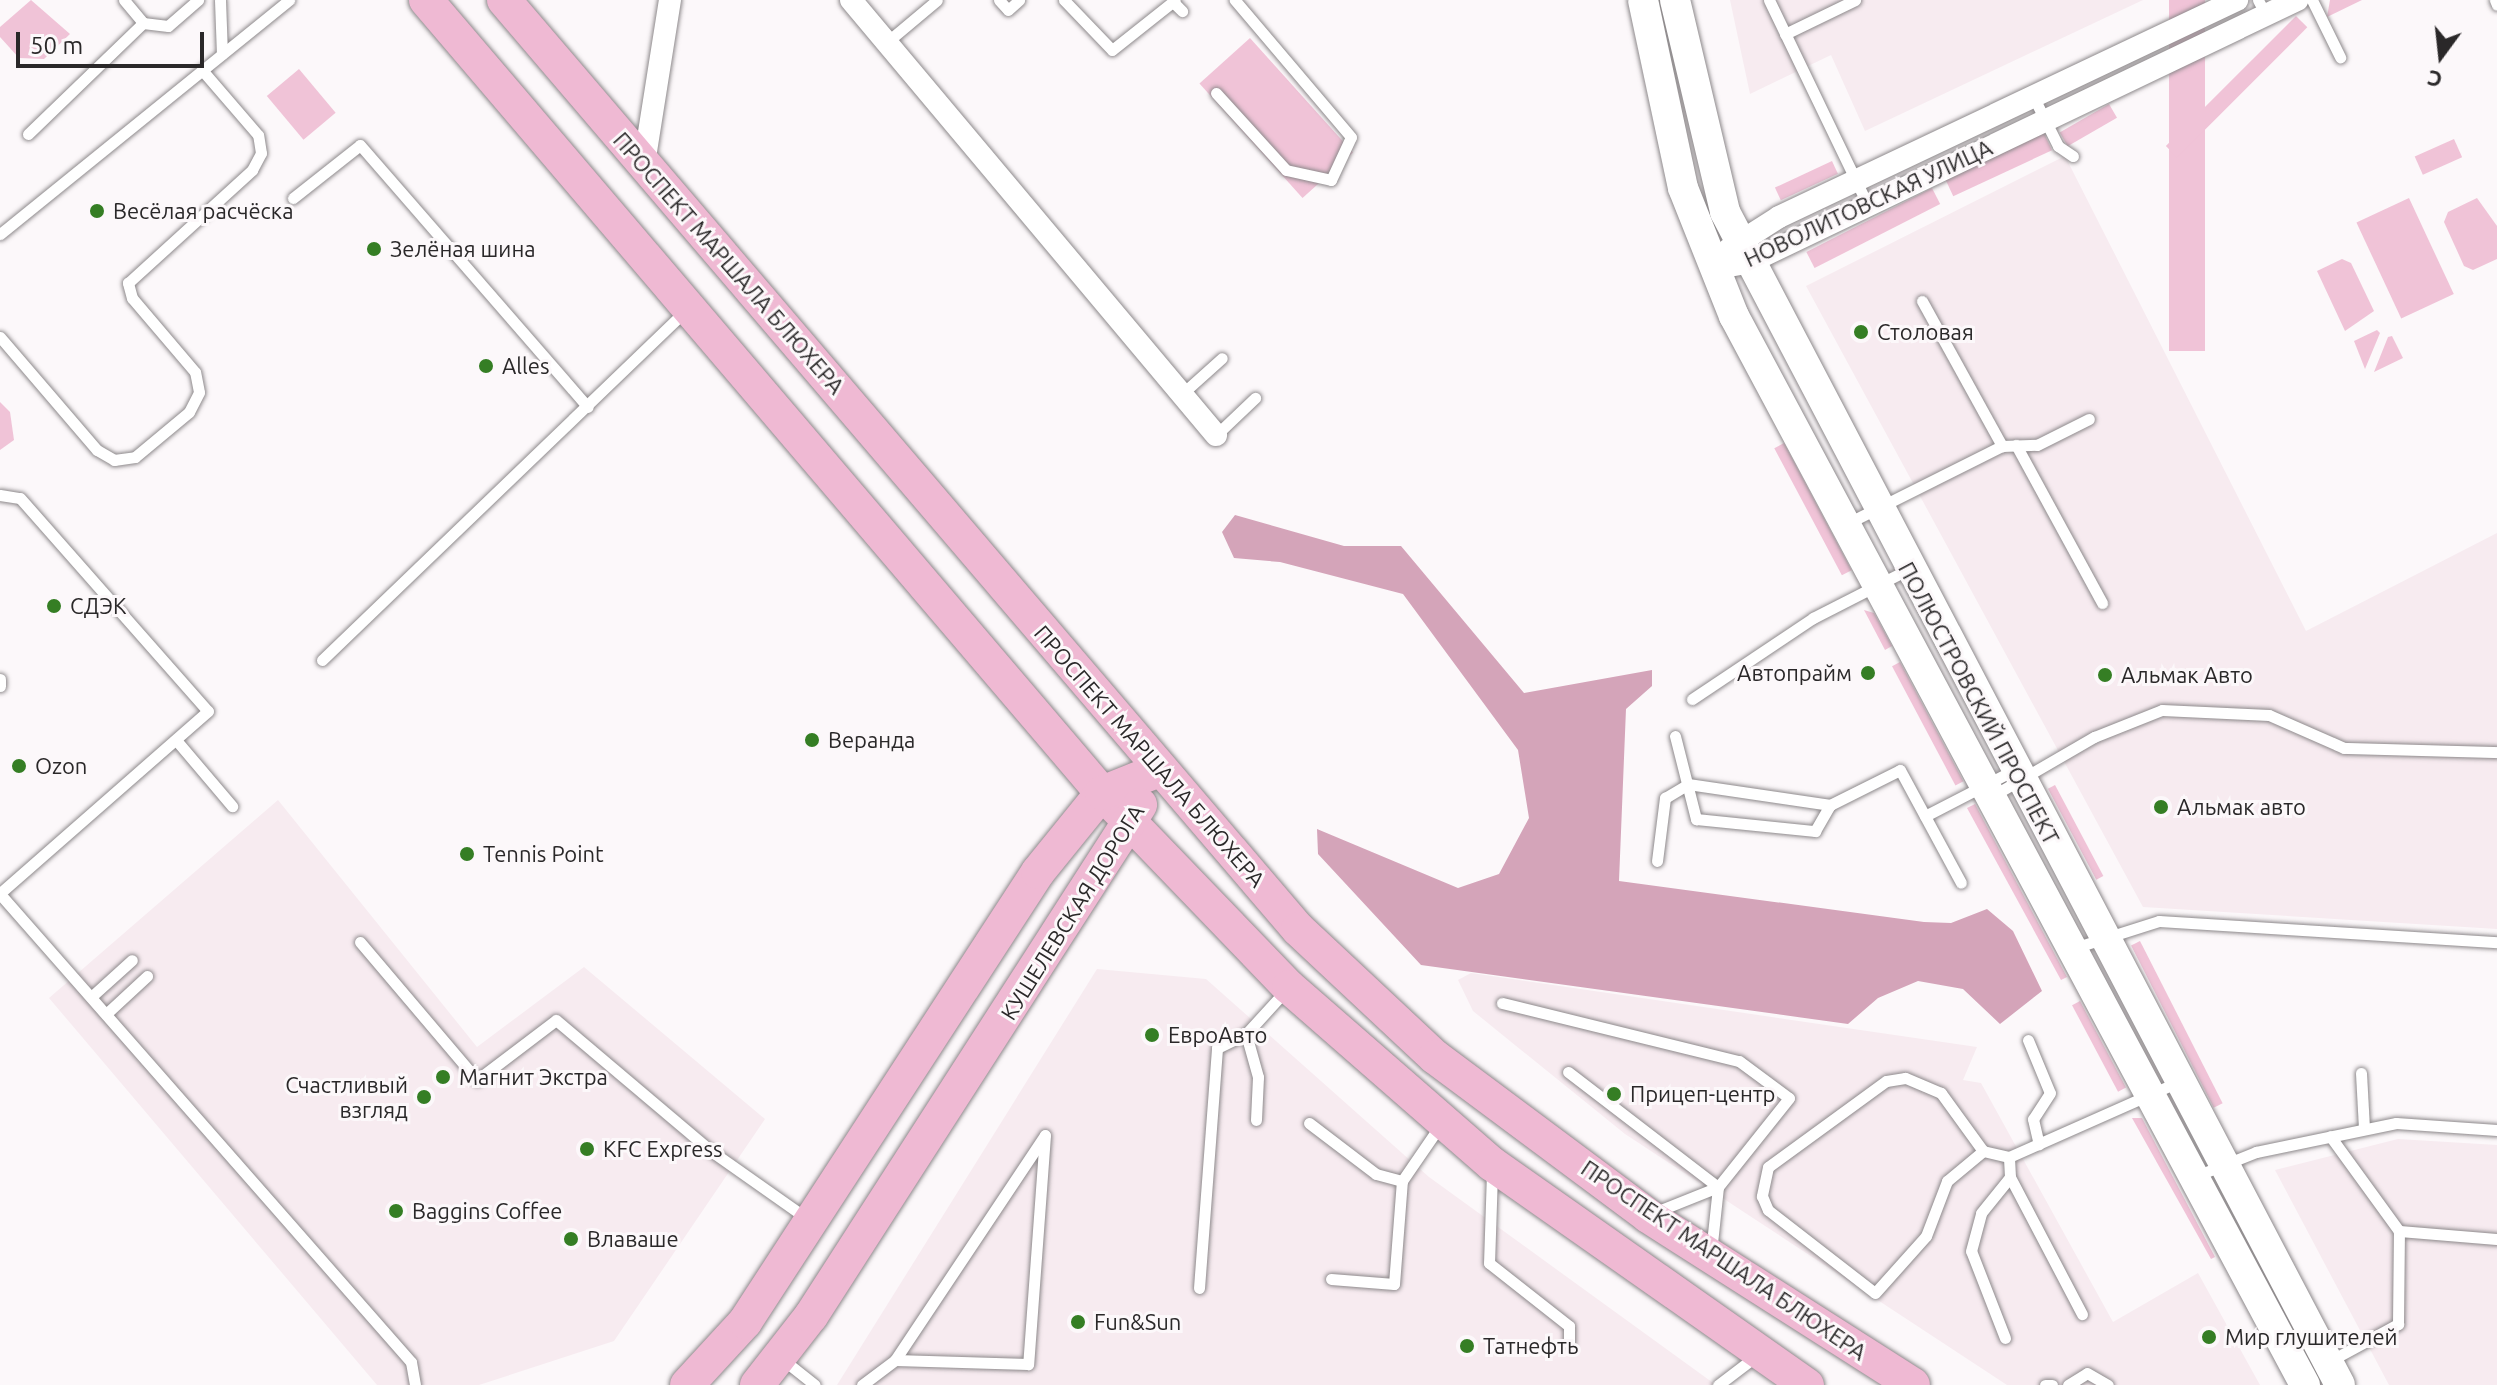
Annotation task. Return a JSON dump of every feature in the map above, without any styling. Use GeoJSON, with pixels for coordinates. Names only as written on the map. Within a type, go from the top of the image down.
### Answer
{"type":"FeatureCollection","features":[{"type":"Feature","properties":{"kind":"main road"},"geometry":{"type":"LineString","coordinates":[[426,0],[691,305],[1102,793],[1289,987],[1441,1124],[1492,1164],[1807,1385]]}},
{"type":"Feature","properties":{"kind":"main road","name":"ПРОСПЕКТ МАРШАЛА БЛЮХЕРА"},"geometry":{"type":"LineString","coordinates":[[504,0],[1298,929],[1435,1057],[1648,1216],[1913,1385]]}},
{"type":"Feature","properties":{"kind":"main road","name":"ПОЛЮСТРОВСКИЙ ПРОСПЕКТ"},"geometry":{"type":"LineString","coordinates":[[1643,0],[1683,188],[1712,269],[2305,1385]]}},
{"type":"Feature","properties":{"kind":"main road","name":"ПОЛЮСТРОВСКИЙ ПРОСПЕКТ"},"geometry":{"type":"LineString","coordinates":[[1675,0],[1714,180],[1744,250],[2334,1374]]}},
{"type":"Feature","properties":{"kind":"main road","name":"КУШЕЛЕВСКАЯ ДОРОГА"},"geometry":{"type":"LineString","coordinates":[[687,1385],[745,1322],[1038,872],[1102,793],[1159,770]]}},
{"type":"Feature","properties":{"kind":"main road","name":"КУШЕЛЕВСКАЯ ДОРОГА"},"geometry":{"type":"LineString","coordinates":[[757,1385],[781,1357],[1130,824],[1159,770]]}},
{"type":"Feature","properties":{"kind":"street"},"geometry":{"type":"LineString","coordinates":[[644,164],[670,0]]}},
{"type":"Feature","properties":{"kind":"street"},"geometry":{"type":"LineString","coordinates":[[851,0],[1216,435]]}},
{"type":"Feature","properties":{"kind":"street","name":"НОВОЛИТОВСКАЯ УЛИЦА"},"geometry":{"type":"LineString","coordinates":[[1712,269],[1855,181],[2237,0]]}},
{"type":"Feature","properties":{"kind":"street","name":"НОВОЛИТОВСКАЯ УЛИЦА"},"geometry":{"type":"LineString","coordinates":[[1744,250],[1867,204],[2113,87],[2262,8],[2297,0]]}},
{"type":"Feature","properties":{"kind":"lane"},"geometry":{"type":"LineString","coordinates":[[124,0],[143,23],[168,26],[198,0]]}},
{"type":"Feature","properties":{"kind":"lane"},"geometry":{"type":"LineString","coordinates":[[220,0],[222,54]]}},
{"type":"Feature","properties":{"kind":"lane"},"geometry":{"type":"LineString","coordinates":[[0,234],[289,0]]}},
{"type":"Feature","properties":{"kind":"lane"},"geometry":{"type":"LineString","coordinates":[[887,42],[937,0]]}},
{"type":"Feature","properties":{"kind":"lane"},"geometry":{"type":"LineString","coordinates":[[999,0],[1008,10],[1019,0]]}},
{"type":"Feature","properties":{"kind":"lane"},"geometry":{"type":"LineString","coordinates":[[1064,0],[1112,50],[1174,1],[1182,11]]}},
{"type":"Feature","properties":{"kind":"lane"},"geometry":{"type":"LineString","coordinates":[[1216,93],[1286,170],[1331,180],[1351,137],[1235,0]]}},
{"type":"Feature","properties":{"kind":"lane"},"geometry":{"type":"LineString","coordinates":[[1769,0],[1867,204]]}},
{"type":"Feature","properties":{"kind":"lane"},"geometry":{"type":"LineString","coordinates":[[1785,34],[1855,0]]}},
{"type":"Feature","properties":{"kind":"lane"},"geometry":{"type":"LineString","coordinates":[[2312,0],[2340,57]]}},
{"type":"Feature","properties":{"kind":"lane"},"geometry":{"type":"LineString","coordinates":[[28,134],[143,23]]}},
{"type":"Feature","properties":{"kind":"lane"},"geometry":{"type":"LineString","coordinates":[[2102,64],[2113,87]]}},
{"type":"Feature","properties":{"kind":"lane"},"geometry":{"type":"LineString","coordinates":[[0,337],[97,450],[114,460],[135,457],[189,412],[199,392],[195,372],[132,298],[128,283],[252,170],[261,153],[258,135],[202,70]]}},
{"type":"Feature","properties":{"kind":"lane"},"geometry":{"type":"LineString","coordinates":[[2033,96],[2045,120],[2073,156]]}},
{"type":"Feature","properties":{"kind":"lane"},"geometry":{"type":"LineString","coordinates":[[293,198],[360,145],[588,407]]}},
{"type":"Feature","properties":{"kind":"lane"},"geometry":{"type":"LineString","coordinates":[[1922,301],[2002,446]]}},
{"type":"Feature","properties":{"kind":"lane"},"geometry":{"type":"LineString","coordinates":[[322,660],[691,305]]}},
{"type":"Feature","properties":{"kind":"lane"},"geometry":{"type":"LineString","coordinates":[[1183,393],[1222,358]]}},
{"type":"Feature","properties":{"kind":"lane"},"geometry":{"type":"LineString","coordinates":[[1216,435],[1255,398]]}},
{"type":"Feature","properties":{"kind":"lane"},"geometry":{"type":"LineString","coordinates":[[1847,523],[2002,446],[2037,445],[2089,419]]}},
{"type":"Feature","properties":{"kind":"lane"},"geometry":{"type":"LineString","coordinates":[[2016,445],[2102,603]]}},
{"type":"Feature","properties":{"kind":"lane"},"geometry":{"type":"LineString","coordinates":[[0,495],[20,498],[208,711],[0,894],[411,1362],[415,1385]]}},
{"type":"Feature","properties":{"kind":"lane"},"geometry":{"type":"LineString","coordinates":[[1692,699],[1909,569]]}},
{"type":"Feature","properties":{"kind":"lane"},"geometry":{"type":"LineString","coordinates":[[0,679],[0,686]]}},
{"type":"Feature","properties":{"kind":"lane"},"geometry":{"type":"LineString","coordinates":[[1925,816],[1989,790],[2094,737],[2162,710],[2269,715],[2344,748],[2497,752]]}},
{"type":"Feature","properties":{"kind":"lane"},"geometry":{"type":"LineString","coordinates":[[1675,736],[1696,819],[1815,831],[1830,805],[1900,770],[1961,883]]}},
{"type":"Feature","properties":{"kind":"lane"},"geometry":{"type":"LineString","coordinates":[[176,740],[232,806]]}},
{"type":"Feature","properties":{"kind":"lane"},"geometry":{"type":"LineString","coordinates":[[1657,861],[1665,798],[1688,784],[1830,805]]}},
{"type":"Feature","properties":{"kind":"lane"},"geometry":{"type":"LineString","coordinates":[[2074,948],[2101,935],[2159,921],[2497,942]]}},
{"type":"Feature","properties":{"kind":"lane"},"geometry":{"type":"LineString","coordinates":[[360,942],[477,1080],[556,1020],[711,1151],[812,1222]]}},
{"type":"Feature","properties":{"kind":"lane"},"geometry":{"type":"LineString","coordinates":[[91,997],[132,960]]}},
{"type":"Feature","properties":{"kind":"lane"},"geometry":{"type":"LineString","coordinates":[[106,1014],[147,976]]}},
{"type":"Feature","properties":{"kind":"lane"},"geometry":{"type":"LineString","coordinates":[[1199,1288],[1217,1048],[1246,1034],[1289,987]]}},
{"type":"Feature","properties":{"kind":"lane"},"geometry":{"type":"LineString","coordinates":[[1502,1003],[1739,1061],[1789,1098],[1718,1187],[1648,1216]]}},
{"type":"Feature","properties":{"kind":"lane"},"geometry":{"type":"LineString","coordinates":[[1246,1034],[1258,1077],[1256,1120]]}},
{"type":"Feature","properties":{"kind":"lane"},"geometry":{"type":"LineString","coordinates":[[2028,1040],[2050,1093],[2033,1119],[2039,1144]]}},
{"type":"Feature","properties":{"kind":"lane"},"geometry":{"type":"LineString","coordinates":[[1568,1072],[1718,1187]]}},
{"type":"Feature","properties":{"kind":"lane"},"geometry":{"type":"LineString","coordinates":[[2361,1073],[2364,1129]]}},
{"type":"Feature","properties":{"kind":"lane"},"geometry":{"type":"LineString","coordinates":[[1983,1151],[1947,1181],[1926,1236],[1875,1293],[1768,1210],[1762,1196],[1768,1167],[1886,1081],[1905,1078],[1941,1093],[1983,1151],[2009,1157],[2152,1096],[2179,1081]]}},
{"type":"Feature","properties":{"kind":"lane"},"geometry":{"type":"LineString","coordinates":[[1309,1123],[1376,1174],[1402,1181]]}},
{"type":"Feature","properties":{"kind":"lane"},"geometry":{"type":"LineString","coordinates":[[2195,1177],[2223,1162],[2396,1123],[2497,1130]]}},
{"type":"Feature","properties":{"kind":"lane"},"geometry":{"type":"LineString","coordinates":[[1331,1279],[1394,1284],[1402,1181],[1441,1124]]}},
{"type":"Feature","properties":{"kind":"lane"},"geometry":{"type":"LineString","coordinates":[[862,1385],[895,1360],[1045,1135],[1028,1364],[895,1360]]}},
{"type":"Feature","properties":{"kind":"lane"},"geometry":{"type":"LineString","coordinates":[[2330,1136],[2399,1231],[2398,1324],[2334,1374]]}},
{"type":"Feature","properties":{"kind":"lane"},"geometry":{"type":"LineString","coordinates":[[2009,1157],[2010,1177],[2082,1314]]}},
{"type":"Feature","properties":{"kind":"lane"},"geometry":{"type":"LineString","coordinates":[[1492,1164],[1489,1263],[1569,1326],[1569,1343]]}},
{"type":"Feature","properties":{"kind":"lane"},"geometry":{"type":"LineString","coordinates":[[2005,1338],[1971,1251],[1981,1213],[2010,1177]]}},
{"type":"Feature","properties":{"kind":"lane"},"geometry":{"type":"LineString","coordinates":[[1710,1256],[1718,1187]]}},
{"type":"Feature","properties":{"kind":"lane"},"geometry":{"type":"LineString","coordinates":[[2399,1231],[2497,1239]]}},
{"type":"Feature","properties":{"kind":"lane"},"geometry":{"type":"LineString","coordinates":[[1718,1385],[1759,1353]]}},
{"type":"Feature","properties":{"kind":"lane"},"geometry":{"type":"LineString","coordinates":[[781,1357],[815,1385]]}},
{"type":"Feature","properties":{"kind":"lane"},"geometry":{"type":"LineString","coordinates":[[2068,1385],[2087,1373],[2108,1385]]}},
{"type":"Feature","properties":{"kind":"lane"},"geometry":{"type":"LineString","coordinates":[[2045,1385],[2052,1385]]}},
{"type":"Feature","properties":{"kind":"shaded area"},"geometry":{"type":"Polygon","coordinates":[[[31,0],[70,34],[44,59],[19,58],[0,37],[0,27],[31,0]]]}},
{"type":"Feature","properties":{"kind":"shaded area"},"geometry":{"type":"Polygon","coordinates":[[[1730,0],[2143,0],[1865,131],[1831,55],[1750,94],[1730,0]]]}},
{"type":"Feature","properties":{"kind":"shaded area"},"geometry":{"type":"Polygon","coordinates":[[[2169,0],[2205,0],[2205,351],[2169,351],[2169,0]]]}},
{"type":"Feature","properties":{"kind":"shaded area"},"geometry":{"type":"Polygon","coordinates":[[[2330,0],[2362,0],[2327,17],[2330,0]]]}},
{"type":"Feature","properties":{"kind":"shaded area"},"geometry":{"type":"Polygon","coordinates":[[[2296,16],[2307,27],[2177,157],[2166,146],[2296,16]]]}},
{"type":"Feature","properties":{"kind":"shaded area"},"geometry":{"type":"Polygon","coordinates":[[[1250,38],[1353,152],[1303,198],[1199,84],[1250,38]]]}},
{"type":"Feature","properties":{"kind":"shaded area"},"geometry":{"type":"Polygon","coordinates":[[[299,69],[336,113],[303,140],[267,96],[299,69]]]}},
{"type":"Feature","properties":{"kind":"shaded area"},"geometry":{"type":"Polygon","coordinates":[[[2109,104],[2117,118],[2068,146],[2060,132],[2109,104]]]}},
{"type":"Feature","properties":{"kind":"shaded area"},"geometry":{"type":"Polygon","coordinates":[[[2044,133],[2052,150],[1953,196],[1945,179],[2044,133]]]}},
{"type":"Feature","properties":{"kind":"shaded area"},"geometry":{"type":"Polygon","coordinates":[[[2454,139],[2462,157],[2423,175],[2415,156],[2454,139]]]}},
{"type":"Feature","properties":{"kind":"shaded area"},"geometry":{"type":"Polygon","coordinates":[[[2065,156],[2306,631],[2497,533],[2497,929],[2143,907],[1806,286],[2065,156]]]}},
{"type":"Feature","properties":{"kind":"shaded area"},"geometry":{"type":"Polygon","coordinates":[[[1832,161],[1838,174],[1781,200],[1775,188],[1832,161]]]}},
{"type":"Feature","properties":{"kind":"shaded area"},"geometry":{"type":"Polygon","coordinates":[[[1932,188],[1940,204],[1815,268],[1806,252],[1932,188]]]}},
{"type":"Feature","properties":{"kind":"shaded area"},"geometry":{"type":"Polygon","coordinates":[[[2409,198],[2454,294],[2401,319],[2356,223],[2409,198]]]}},
{"type":"Feature","properties":{"kind":"shaded area"},"geometry":{"type":"Polygon","coordinates":[[[2477,198],[2497,226],[2497,259],[2473,270],[2464,266],[2444,222],[2448,212],[2477,198]]]}},
{"type":"Feature","properties":{"kind":"shaded area"},"geometry":{"type":"Polygon","coordinates":[[[2342,259],[2351,263],[2374,311],[2345,331],[2317,271],[2342,259]]]}},
{"type":"Feature","properties":{"kind":"shaded area"},"geometry":{"type":"Polygon","coordinates":[[[2377,330],[2380,333],[2365,369],[2354,341],[2377,330]]]}},
{"type":"Feature","properties":{"kind":"shaded area"},"geometry":{"type":"Polygon","coordinates":[[[2392,336],[2403,358],[2374,372],[2388,337],[2392,336]]]}},
{"type":"Feature","properties":{"kind":"shaded area"},"geometry":{"type":"Polygon","coordinates":[[[0,402],[10,412],[14,440],[0,450],[0,402]]]}},
{"type":"Feature","properties":{"kind":"shaded area"},"geometry":{"type":"Polygon","coordinates":[[[1784,443],[1852,570],[1842,575],[1774,448],[1784,443]]]}},
{"type":"Feature","properties":{"kind":"shaded area"},"geometry":{"type":"Polygon","coordinates":[[[1235,515],[1344,546],[1401,546],[1524,693],[1652,670],[1652,686],[1626,709],[1619,881],[1924,922],[1951,923],[1987,909],[2013,931],[2042,991],[2000,1024],[1963,989],[1918,981],[1878,998],[1848,1024],[1421,965],[1318,854],[1317,829],[1458,888],[1499,874],[1529,818],[1518,750],[1403,594],[1280,562],[1234,558],[1222,532],[1235,515]]]}},
{"type":"Feature","properties":{"kind":"shaded area"},"geometry":{"type":"Polygon","coordinates":[[[1864,610],[1874,613],[1892,646],[1885,650],[1864,610]]]}},
{"type":"Feature","properties":{"kind":"shaded area"},"geometry":{"type":"Polygon","coordinates":[[[1900,662],[1963,781],[1955,785],[1892,666],[1900,662]]]}},
{"type":"Feature","properties":{"kind":"shaded area"},"geometry":{"type":"Polygon","coordinates":[[[2055,785],[2103,876],[2096,880],[2048,789],[2055,785]]]}},
{"type":"Feature","properties":{"kind":"shaded area"},"geometry":{"type":"Polygon","coordinates":[[[278,800],[477,1047],[584,967],[765,1119],[614,1341],[479,1385],[377,1385],[49,998],[278,800]]]}},
{"type":"Feature","properties":{"kind":"shaded area"},"geometry":{"type":"Polygon","coordinates":[[[1975,804],[2067,977],[2061,980],[1967,808],[1975,804]]]}},
{"type":"Feature","properties":{"kind":"shaded area"},"geometry":{"type":"Polygon","coordinates":[[[2140,941],[2223,1103],[2214,1108],[2131,946],[2140,941]]]}},
{"type":"Feature","properties":{"kind":"shaded area"},"geometry":{"type":"Polygon","coordinates":[[[1097,969],[1206,979],[1429,1177],[1716,1385],[837,1385],[1097,969]]]}},
{"type":"Feature","properties":{"kind":"shaded area"},"geometry":{"type":"Polygon","coordinates":[[[1471,973],[1977,1047],[1963,1080],[1981,1083],[2113,1322],[2198,1273],[2260,1385],[2007,1385],[1625,1134],[1473,1011],[1458,980],[1471,973]]]}},
{"type":"Feature","properties":{"kind":"shaded area"},"geometry":{"type":"Polygon","coordinates":[[[2080,1001],[2126,1088],[2118,1092],[2072,1005],[2080,1001]]]}},
{"type":"Feature","properties":{"kind":"shaded area"},"geometry":{"type":"Polygon","coordinates":[[[2132,1118],[2142,1118],[2215,1257],[2211,1259],[2132,1118]]]}},
{"type":"Feature","properties":{"kind":"shaded area"},"geometry":{"type":"Polygon","coordinates":[[[2398,1139],[2497,1145],[2497,1385],[2389,1385],[2275,1170],[2398,1139]]]}},
{"type":"Feature","properties":{"kind":"place","name":"Весёлая расчёска"},"geometry":{"type":"Point","coordinates":[97,211]}},
{"type":"Feature","properties":{"kind":"place","name":"Зелёная шина"},"geometry":{"type":"Point","coordinates":[374,249]}},
{"type":"Feature","properties":{"kind":"place","name":"Столовая"},"geometry":{"type":"Point","coordinates":[1861,332]}},
{"type":"Feature","properties":{"kind":"place","name":"Alles"},"geometry":{"type":"Point","coordinates":[486,366]}},
{"type":"Feature","properties":{"kind":"place","name":"СДЭК"},"geometry":{"type":"Point","coordinates":[54,606]}},
{"type":"Feature","properties":{"kind":"place","name":"Автопрайм"},"geometry":{"type":"Point","coordinates":[1868,673]}},
{"type":"Feature","properties":{"kind":"place","name":"Альмак Авто"},"geometry":{"type":"Point","coordinates":[2105,675]}},
{"type":"Feature","properties":{"kind":"place","name":"Веранда"},"geometry":{"type":"Point","coordinates":[812,740]}},
{"type":"Feature","properties":{"kind":"place","name":"Ozon"},"geometry":{"type":"Point","coordinates":[19,766]}},
{"type":"Feature","properties":{"kind":"place","name":"Альмак авто"},"geometry":{"type":"Point","coordinates":[2161,807]}},
{"type":"Feature","properties":{"kind":"place","name":"Tennis Point"},"geometry":{"type":"Point","coordinates":[467,854]}},
{"type":"Feature","properties":{"kind":"place","name":"ЕвроАвто"},"geometry":{"type":"Point","coordinates":[1152,1035]}},
{"type":"Feature","properties":{"kind":"place","name":"Магнит Экстра"},"geometry":{"type":"Point","coordinates":[443,1077]}},
{"type":"Feature","properties":{"kind":"place","name":"Прицеп-центр"},"geometry":{"type":"Point","coordinates":[1614,1094]}},
{"type":"Feature","properties":{"kind":"place","name":"Счастливый взгляд"},"geometry":{"type":"Point","coordinates":[424,1097]}},
{"type":"Feature","properties":{"kind":"place","name":"KFC Express"},"geometry":{"type":"Point","coordinates":[587,1149]}},
{"type":"Feature","properties":{"kind":"place","name":"Baggins Coffee"},"geometry":{"type":"Point","coordinates":[396,1211]}},
{"type":"Feature","properties":{"kind":"place","name":"Влаваше"},"geometry":{"type":"Point","coordinates":[571,1239]}},
{"type":"Feature","properties":{"kind":"place","name":"Fun&Sun"},"geometry":{"type":"Point","coordinates":[1078,1322]}},
{"type":"Feature","properties":{"kind":"place","name":"Мир глушителей"},"geometry":{"type":"Point","coordinates":[2209,1337]}},
{"type":"Feature","properties":{"kind":"place","name":"Татнефть"},"geometry":{"type":"Point","coordinates":[1467,1346]}}]}
